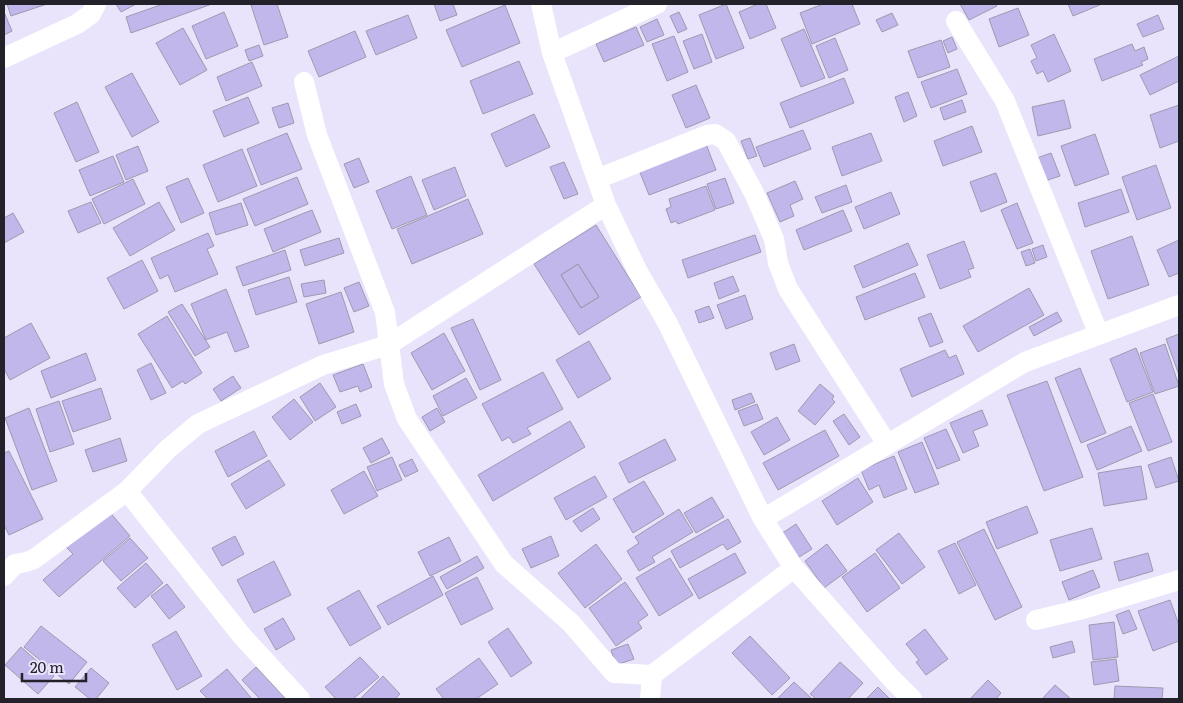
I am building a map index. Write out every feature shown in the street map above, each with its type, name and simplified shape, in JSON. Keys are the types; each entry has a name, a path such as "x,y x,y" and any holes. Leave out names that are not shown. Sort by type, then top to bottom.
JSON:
{"street":[{"path":"4,58 78,24 91,14 96,4"},
{"path":"541,4 552,53 606,205 638,272 667,322 763,519 794,568 891,678 912,699"},
{"path":"552,53 657,4"},
{"path":"956,21 1005,101 1099,335"},
{"path":"304,82 317,135 385,312 394,384 407,418 504,564 571,622 614,673 652,675 794,568"},
{"path":"597,179 707,135 715,134 726,141 754,193 774,239 778,263 788,289 887,444"},
{"path":"4,576 15,564 34,559 127,491 168,449 198,424 323,365 388,345 606,205"},
{"path":"763,519 1025,362 1179,305"},
{"path":"127,491 242,636 300,699"},
{"path":"1036,620 1083,609 1179,580"},
{"path":"650,699 652,675"}],"building":[{"path":"7,4 47,4 11,16"},
{"path":"116,4 136,4 121,12"},
{"path":"163,4 212,4 131,33 126,17"},
{"path":"277,4 288,37 264,45 251,5"},
{"path":"434,4 453,4 457,15 440,21"},
{"path":"726,4 744,48 716,59 699,15"},
{"path":"758,4 766,4 776,28 750,39 739,12"},
{"path":"823,4 852,4 860,24 812,44 800,13"},
{"path":"960,4 995,4 997,6 969,20"},
{"path":"1068,4 1102,4 1073,16"},
{"path":"505,5 520,43 462,67 446,30"},
{"path":"1018,8 1029,35 999,47 989,19"},
{"path":"4,12 12,31 4,35"},
{"path":"224,12 238,46 206,59 192,26"},
{"path":"679,12 687,29 678,33 670,16"},
{"path":"892,13 898,25 882,32 876,20"},
{"path":"408,15 417,38 376,55 366,31"},
{"path":"1158,15 1164,29 1143,37 1137,24"},
{"path":"657,19 664,35 647,42 640,27"},
{"path":"636,27 644,45 604,62 596,44"},
{"path":"183,28 207,70 180,85 156,43"},
{"path":"804,29 825,78 801,87 781,39"},
{"path":"355,31 366,57 319,77 308,51"},
{"path":"702,34 712,62 694,69 683,41"},
{"path":"1054,34 1071,71 1048,82 1043,71 1037,74 1031,61 1037,58 1031,45"},
{"path":"674,36 688,72 667,81 652,44"},
{"path":"952,37 957,49 948,53 943,41"},
{"path":"835,38 848,70 829,78 816,46"},
{"path":"941,40 950,67 918,78 908,51"},
{"path":"1132,44 1135,51 1144,47 1148,59 1141,62 1143,65 1102,81 1094,59"},
{"path":"259,45 263,56 249,61 245,50"},
{"path":"1179,56 1179,81 1150,95 1140,75"},
{"path":"519,61 533,94 483,114 470,81"},
{"path":"252,62 262,86 226,101 217,77"},
{"path":"957,69 967,94 931,108 921,82"},
{"path":"132,73 159,122 132,137 105,87"},
{"path":"844,78 854,103 790,128 780,103"},
{"path":"696,85 710,118 686,128 672,95"},
{"path":"908,92 917,116 904,122 895,97"},
{"path":"248,97 259,123 224,137 213,111"},
{"path":"962,100 966,112 944,120 940,108"},
{"path":"1064,100 1071,128 1038,136 1032,107"},
{"path":"77,102 99,152 76,162 54,113"},
{"path":"288,103 294,123 279,128 272,108"},
{"path":"1179,105 1179,141 1160,148 1150,115"},
{"path":"534,114 550,147 506,167 491,134"},
{"path":"972,126 982,152 943,166 934,141"},
{"path":"803,130 811,149 764,167 756,147"},
{"path":"287,133 302,169 261,185 247,149"},
{"path":"871,133 882,161 842,176 832,147"},
{"path":"1095,134 1109,174 1075,186 1061,146"},
{"path":"750,138 757,156 748,159 741,141"},
{"path":"706,144 716,170 649,195 639,170"},
{"path":"138,146 148,171 126,180 116,155"},
{"path":"242,149 257,186 218,202 203,165"},
{"path":"1051,153 1060,176 1045,181 1037,158"},
{"path":"113,156 124,182 90,196 79,170"},
{"path":"359,158 369,182 354,188 344,164"},
{"path":"564,162 578,194 564,199 550,167"},
{"path":"1156,165 1171,208 1137,220 1122,177"},
{"path":"455,167 466,196 434,210 422,180"},
{"path":"996,173 1007,202 981,212 970,182"},
{"path":"411,176 427,215 392,229 376,191"},
{"path":"297,177 308,204 255,226 243,199"},
{"path":"188,178 204,213 181,223 166,187"},
{"path":"725,178 734,203 716,209 707,184"},
{"path":"133,179 145,204 104,224 92,199"},
{"path":"795,181 803,199 790,205 794,216 780,222 767,193"},
{"path":"846,185 852,202 822,213 815,197"},
{"path":"706,186 715,210 678,224 676,221 671,223 666,209 671,207 669,199"},
{"path":"1121,189 1129,212 1085,227 1078,203"},
{"path":"891,192 900,214 864,229 855,207"},
{"path":"468,199 483,234 412,264 397,229"},
{"path":"91,202 101,223 78,233 68,211"},
{"path":"159,202 175,230 130,256 113,228"},
{"path":"241,203 248,225 216,235 209,213"},
{"path":"1017,203 1033,243 1017,249 1001,210"},
{"path":"312,210 321,232 273,252 264,229"},
{"path":"843,210 852,231 804,250 796,230"},
{"path":"13,213 24,232 4,243 4,218"},
{"path":"596,225 641,297 579,335 534,264","holes":["578,264 599,297 581,308 561,275"]},
{"path":"208,233 214,246 207,249 218,274 175,292 168,275 160,279 151,258"},
{"path":"755,235 761,252 688,278 682,260"},
{"path":"1132,236 1149,285 1108,299 1091,251"},
{"path":"339,238 344,253 305,266 300,250"},
{"path":"1179,240 1179,273 1169,277 1157,250"},
{"path":"964,241 974,268 968,270 971,277 940,289 927,255"},
{"path":"908,243 918,265 863,288 854,266"},
{"path":"1043,245 1047,257 1036,261 1032,249"},
{"path":"1030,249 1035,263 1026,266 1021,252"},
{"path":"285,250 291,270 243,286 236,267"},
{"path":"142,260 158,291 124,309 107,278"},
{"path":"578,264 599,297 581,308 561,275"},
{"path":"915,273 925,297 865,320 856,297"},
{"path":"733,276 739,291 719,299 714,283"},
{"path":"289,277 297,302 256,315 248,290"},
{"path":"324,280 326,293 304,297 301,284"},
{"path":"359,282 369,306 354,312 344,288"},
{"path":"1029,288 1044,315 978,352 963,326"},
{"path":"226,289 249,347 235,352 227,332 206,340 191,304"},
{"path":"341,292 354,332 319,344 306,304"},
{"path":"745,295 753,319 726,329 717,305"},
{"path":"182,304 210,347 195,356 168,312"},
{"path":"709,306 714,318 699,323 695,311"},
{"path":"1057,312 1062,321 1034,336 1029,327"},
{"path":"931,313 943,342 930,347 918,318"},
{"path":"167,316 202,373 185,384 183,381 172,388 138,334"},
{"path":"473,319 501,380 480,390 451,328"},
{"path":"31,323 50,358 10,380 4,369 4,338"},
{"path":"444,333 465,371 432,390 411,353"},
{"path":"1179,334 1179,375 1166,339"},
{"path":"589,341 611,379 578,398 556,360"},
{"path":"794,344 800,361 776,370 770,353"},
{"path":"1165,344 1179,386 1155,394 1140,353"},
{"path":"1136,348 1153,392 1127,402 1110,359"},
{"path":"945,350 949,358 956,355 964,374 912,397 900,369"},
{"path":"86,353 96,380 51,398 41,371"},
{"path":"151,363 166,393 151,400 137,370"},
{"path":"363,364 372,387 360,392 358,386 340,392 333,375"},
{"path":"1080,368 1106,433 1081,443 1055,378"},
{"path":"543,372 563,409 527,428 531,434 513,443 509,437 502,441 482,404"},
{"path":"233,376 241,388 221,401 213,389"},
{"path":"466,378 477,398 443,416 433,396"},
{"path":"1047,381 1083,477 1044,491 1007,395"},
{"path":"320,383 336,407 315,421 300,397"},
{"path":"820,384 834,396 832,399 835,402 815,425 798,411"},
{"path":"101,388 111,419 73,432 62,401"},
{"path":"751,393 755,402 735,410 732,400"},
{"path":"1153,394 1172,442 1148,451 1129,403"},
{"path":"294,399 313,422 290,440 272,417"},
{"path":"59,401 74,444 50,452 36,409"},
{"path":"356,404 361,416 342,424 337,412"},
{"path":"757,404 763,419 744,426 738,411"},
{"path":"29,408 57,481 32,490 5,418"},
{"path":"437,408 445,422 430,431 422,417"},
{"path":"982,410 988,425 973,431 979,446 963,453 950,423"},
{"path":"844,414 860,437 849,445 833,421"},
{"path":"777,417 790,440 764,455 751,432"},
{"path":"570,421 585,447 493,501 478,475"},
{"path":"1131,426 1142,451 1097,470 1087,445"},
{"path":"946,429 960,460 937,469 924,438"},
{"path":"825,430 839,456 778,490 763,463"},
{"path":"254,431 267,456 228,477 215,451"},
{"path":"120,438 127,461 93,472 85,450"},
{"path":"382,438 390,453 371,463 363,448"},
{"path":"665,439 676,460 629,483 619,463"},
{"path":"922,442 939,484 915,493 898,452"},
{"path":"9,451 43,519 9,535 4,525 4,453"},
{"path":"894,456 907,489 884,498 879,485 869,490 861,470"},
{"path":"392,457 402,480 377,491 367,467"},
{"path":"1171,457 1179,481 1156,488 1148,465"},
{"path":"412,459 418,471 405,477 399,465"},
{"path":"269,460 285,485 246,509 231,484"},
{"path":"1141,466 1147,499 1104,506 1098,473"},
{"path":"364,471 378,496 344,514 331,490"},
{"path":"595,476 607,497 566,520 554,498"},
{"path":"858,478 873,502 837,525 822,501"},
{"path":"644,481 664,514 633,533 613,499"},
{"path":"712,497 724,517 696,533 684,513"},
{"path":"1027,506 1038,533 997,549 986,522"},
{"path":"593,508 600,519 581,532 573,521"},
{"path":"679,509 693,532 652,557 655,562 639,571 627,551 639,543 635,537"},
{"path":"108,510 130,536 59,597 43,580 73,554 66,547"},
{"path":"728,519 741,542 727,550 723,544 680,568 671,551"},
{"path":"796,524 812,549 796,559 781,534"},
{"path":"1092,528 1102,559 1060,571 1050,540"},
{"path":"984,529 1022,607 995,620 957,542"},
{"path":"899,533 925,567 902,584 876,550"},
{"path":"235,536 244,554 222,566 212,548"},
{"path":"551,536 559,556 531,568 522,549"},
{"path":"449,537 461,561 430,576 418,552"},
{"path":"130,538 148,558 121,581 103,561"},
{"path":"955,543 976,585 959,594 938,551"},
{"path":"596,544 622,579 585,608 558,573"},
{"path":"827,544 847,571 824,588 805,561"},
{"path":"735,553 746,573 699,599 688,579"},
{"path":"875,553 900,588 867,612 842,577"},
{"path":"1148,553 1153,571 1119,581 1114,562"},
{"path":"477,556 484,568 447,589 440,577"},
{"path":"670,558 693,595 659,616 636,578"},
{"path":"274,561 291,595 254,613 237,580"},
{"path":"146,563 163,583 135,608 117,588"},
{"path":"1093,570 1100,587 1069,600 1062,582"},
{"path":"433,576 443,595 388,625 377,606"},
{"path":"477,577 493,609 461,625 445,593"},
{"path":"625,582 648,615 638,622 642,628 616,646 589,608"},
{"path":"167,584 185,607 169,619 151,596"},
{"path":"359,590 381,628 350,646 327,608"},
{"path":"1170,600 1179,625 1179,641 1153,651 1138,611"},
{"path":"1129,610 1137,629 1123,634 1116,615"},
{"path":"283,618 295,639 276,650 264,629"},
{"path":"1114,622 1118,657 1093,660 1089,625"},
{"path":"41,626 87,662 69,684 24,647"},
{"path":"508,628 532,663 511,677 488,642"},
{"path":"925,629 948,659 926,675 916,662 919,660 906,644"},
{"path":"176,631 202,676 177,690 152,645"},
{"path":"750,636 790,678 772,695 732,653"},
{"path":"1072,641 1075,652 1053,658 1050,647"},
{"path":"628,644 634,659 616,665 611,650"},
{"path":"21,647 54,676 38,694 5,665"},
{"path":"360,657 379,677 353,699 336,699 325,687"},
{"path":"479,658 498,684 476,699 444,699 436,689"},
{"path":"1116,659 1119,681 1094,685 1091,662"},
{"path":"840,662 863,683 848,699 816,699 810,694"},
{"path":"256,667 286,699 260,699 242,680"},
{"path":"91,668 109,683 96,699 90,699 75,687"},
{"path":"227,669 252,699 208,699 200,691"},
{"path":"383,676 400,694 395,699 360,699"},
{"path":"988,680 1001,693 996,699 970,699"},
{"path":"794,682 812,699 777,699"},
{"path":"1055,685 1071,699 1042,699"},
{"path":"1115,686 1163,688 1162,699 1114,699"},
{"path":"878,687 890,699 866,699"}]}
